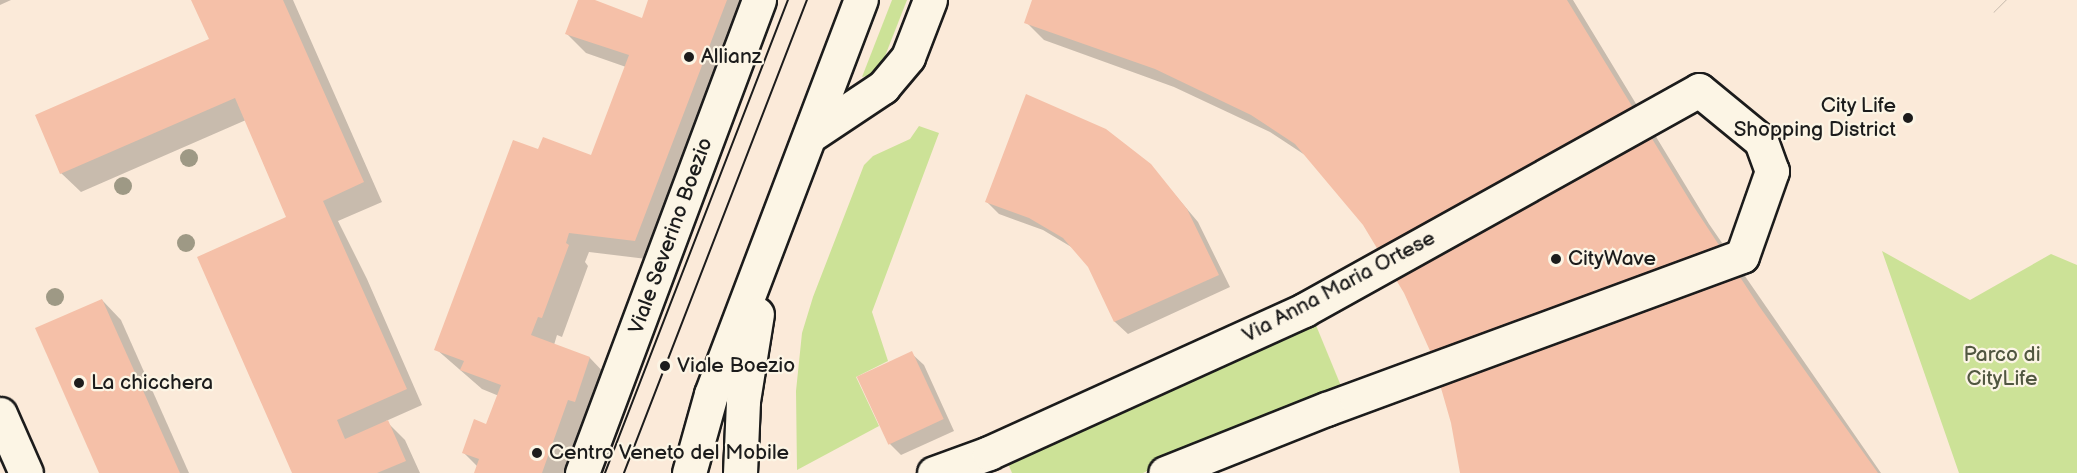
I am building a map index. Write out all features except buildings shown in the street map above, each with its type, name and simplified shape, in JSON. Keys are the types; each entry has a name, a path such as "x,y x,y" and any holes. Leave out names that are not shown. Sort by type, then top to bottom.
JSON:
{"street":[{"name":"Viale Severino Boezio","path":"582,473 759,0"},
{"path":"689,473 711,394 861,0"},
{"path":"810,135 883,87 908,57 930,0"},
{"name":"Via Anna Maria Ortese","path":"934,473 989,453 1304,310 1699,90 1761,141 1772,171 1742,256 1326,408 1165,473"},
{"path":"740,473 743,401 767,251"},
{"path":"0,414 26,473"}],"green space":[{"path":"892,0 907,0 878,74 862,77"},
{"path":"919,126 939,133 872,312 888,361 856,377 879,426 797,470 796,391 802,333 813,297 864,165 873,156 910,139"},
{"name":"Parco di CityLife","path":"1882,251 1970,300 2051,254 2077,265 2077,473 1959,473"},
{"path":"1313,318 1341,386 1143,473 1012,473 1004,454"}],"tram line":[{"path":"605,473 788,0"},
{"path":"624,473 807,0"}],"place":[{"name":"Allianz","path":"689,57"},
{"name":"City Life Shopping District","path":"1908,118"},
{"name":"CityWave","path":"1556,259"},
{"name":"Viale Boezio","path":"665,366"},
{"name":"La chicchera","path":"79,383"},
{"name":"Centro Veneto del Mobile","path":"537,453"}]}
